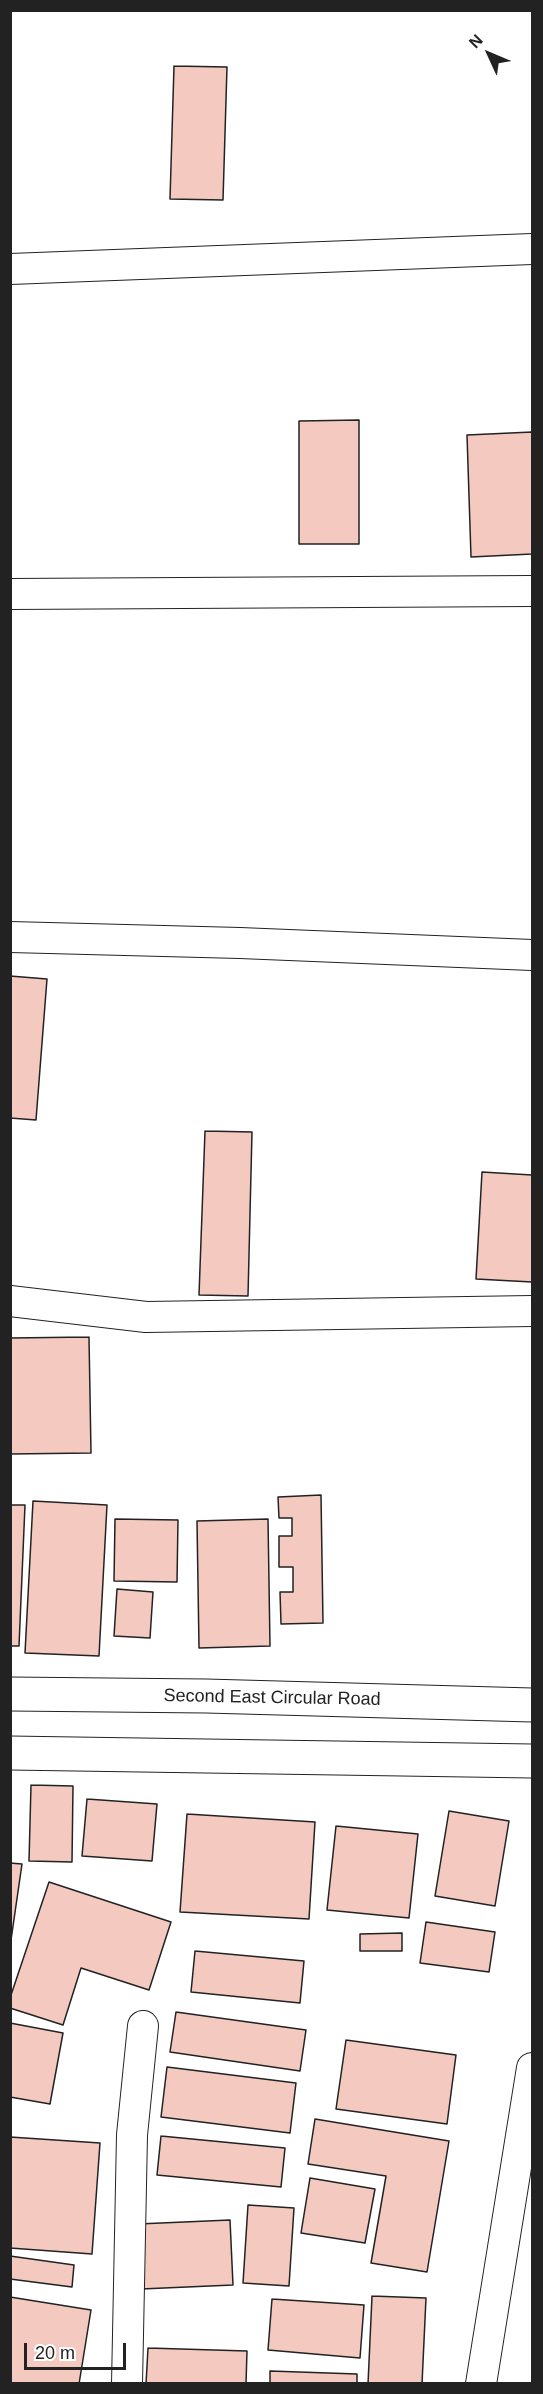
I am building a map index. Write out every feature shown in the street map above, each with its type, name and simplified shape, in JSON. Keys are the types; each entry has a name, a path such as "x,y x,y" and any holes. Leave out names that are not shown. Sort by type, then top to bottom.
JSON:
{"main road":[{"name":"Second East Circular Road","path":"10,1695 206,1696 532,1705"},
{"path":"10,1754 532,1761"}],"street":[{"path":"10,269 532,249"},
{"path":"10,594 532,591"},
{"path":"10,937 240,943 532,955"},
{"path":"10,1301 146,1317 532,1311"},
{"path":"127,2384 132,2135 143,2026"},
{"path":"481,2384 532,2068"}],"building":[{"path":"174,66 227,67 223,200 170,199"},
{"path":"359,420 359,544 299,544 299,421"},
{"path":"532,432 532,554 471,557 467,435"},
{"path":"10,976 47,979 36,1120 10,1118"},
{"path":"205,1131 252,1132 248,1296 199,1295"},
{"path":"482,1172 532,1175 532,1282 476,1279"},
{"path":"89,1337 91,1453 10,1454 10,1338"},
{"path":"321,1495 323,1623 281,1624 280,1592 293,1592 293,1567 279,1567 279,1536 292,1536 292,1518 279,1518 278,1497"},
{"path":"33,1501 107,1505 99,1656 25,1653"},
{"path":"10,1505 25,1505 19,1646 10,1646"},
{"path":"115,1519 178,1520 177,1582 114,1581"},
{"path":"268,1519 270,1646 199,1648 197,1521"},
{"path":"117,1589 153,1592 150,1638 114,1636"},
{"path":"31,1785 73,1786 72,1862 29,1861"},
{"path":"87,1799 157,1804 152,1861 82,1856"},
{"path":"449,1811 509,1821 495,1906 435,1896"},
{"path":"187,1814 315,1822 309,1919 180,1912"},
{"path":"336,1826 418,1834 409,1918 327,1910"},
{"path":"10,1863 22,1864 10,1947"},
{"path":"49,1882 171,1922 149,1990 81,1968 63,2025 10,2008 10,1998"},
{"path":"426,1922 495,1932 489,1972 420,1963"},
{"path":"402,1933 402,1951 360,1951 360,1934"},
{"path":"195,1951 304,1961 300,2003 191,1992"},
{"path":"176,2012 306,2030 300,2071 170,2052"},
{"path":"10,2023 63,2033 50,2104 10,2097"},
{"path":"346,2040 456,2055 447,2124 336,2109"},
{"path":"167,2067 296,2083 290,2133 161,2117"},
{"path":"315,2119 449,2141 427,2272 371,2263 386,2176 308,2164"},
{"path":"161,2136 285,2148 281,2187 157,2175"},
{"path":"10,2137 100,2143 92,2254 10,2248"},
{"path":"310,2178 375,2189 365,2243 301,2233"},
{"path":"248,2205 294,2208 289,2286 243,2283"},
{"path":"230,2220 233,2285 141,2289 138,2224"},
{"path":"10,2256 74,2265 72,2287 10,2279"},
{"path":"372,2296 426,2298 422,2384 368,2384"},
{"path":"10,2297 91,2310 79,2384 10,2384"},
{"path":"272,2299 364,2305 360,2358 268,2350"},
{"path":"148,2348 247,2351 246,2384 146,2384"},
{"path":"270,2371 357,2374 357,2384 270,2384"}]}
